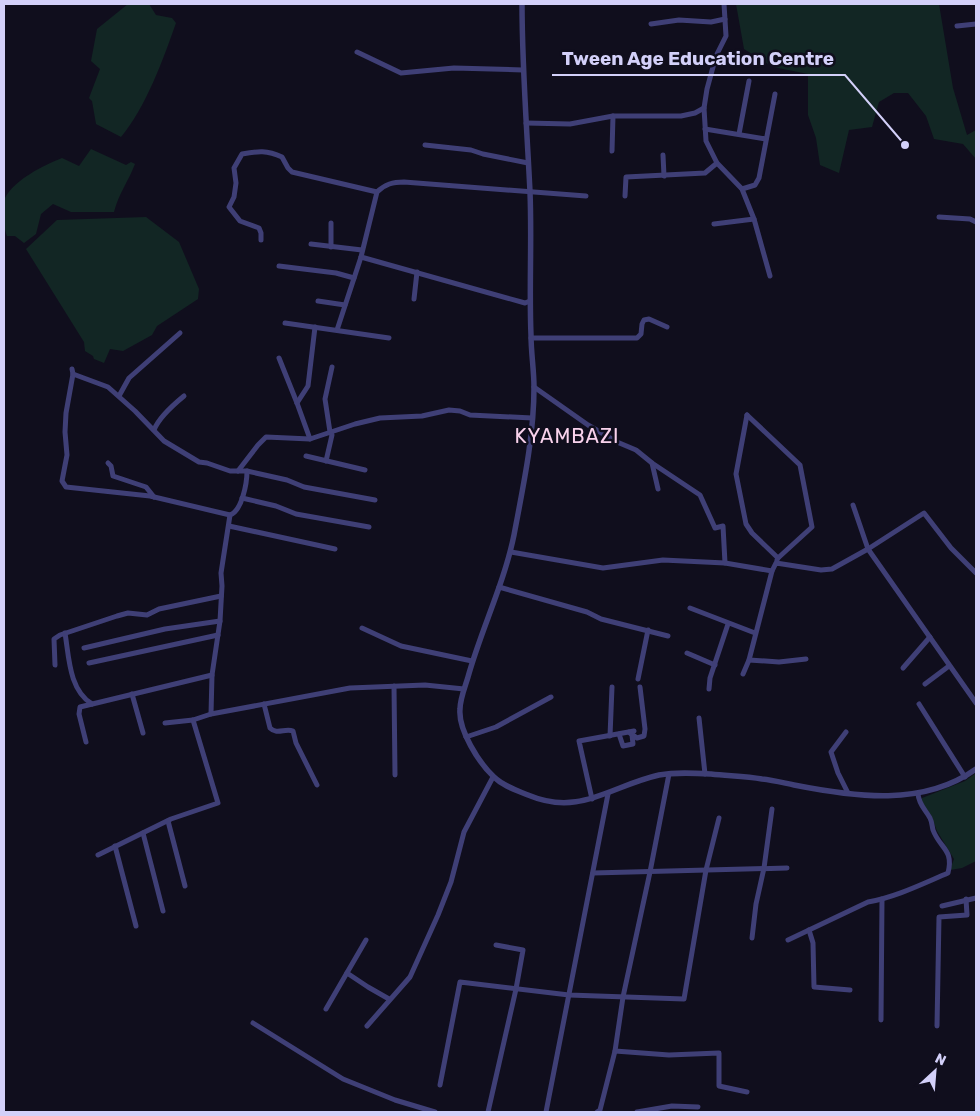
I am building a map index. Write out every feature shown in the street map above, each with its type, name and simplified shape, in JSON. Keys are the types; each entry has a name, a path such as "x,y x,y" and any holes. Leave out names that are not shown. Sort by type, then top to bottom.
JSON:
{"street":[{"path":"522,4 523,70 530,192 530,301 534,387 532,418 524,481 511,552 472,661 459,711 466,738 493,777 504,785 544,802 571,803 608,794 652,777 686,772 763,779 796,786 879,796 918,794 935,790 965,777 976,769"},
{"path":"724,4 726,36 716,56 704,108 706,141 717,163 742,189 754,219 770,276"},
{"path":"651,24 679,20 711,22 725,19"},
{"path":"958,26 976,24"},
{"path":"357,52 402,73 454,68 523,70"},
{"path":"739,134 748,81"},
{"path":"742,189 755,184 759,178 775,94"},
{"path":"526,123 570,124 613,116 681,116 695,113 704,108"},
{"path":"612,151 613,116"},
{"path":"705,129 766,139"},
{"path":"424,144 471,150 528,163"},
{"path":"261,240 259,228 240,221 229,207 234,197 236,183 234,168 242,154 255,151 271,151 282,157 292,172 377,192"},
{"path":"663,155 664,176"},
{"path":"625,196 626,176 705,173 717,163"},
{"path":"337,330 361,257 377,192 392,182 586,196"},
{"path":"939,217 976,222"},
{"path":"714,224 754,219"},
{"path":"331,223 331,247"},
{"path":"311,244 362,250"},
{"path":"361,257 525,303 530,301"},
{"path":"279,266 354,278"},
{"path":"414,298 417,272"},
{"path":"318,300 345,305"},
{"path":"531,338 637,338 641,334 644,320 649,319 667,327"},
{"path":"285,323 389,338"},
{"path":"298,403 308,386 314,327"},
{"path":"119,396 129,378 180,333"},
{"path":"279,358 298,403 310,439"},
{"path":"326,461 332,436 325,399 332,367"},
{"path":"248,471 247,485 242,498 237,510 230,515 154,497 66,487 63,485 62,480 67,455 64,432 72,372 108,387 168,444 199,462 221,469 248,471 287,480 304,487 375,500"},
{"path":"534,387 588,425 617,442 636,450 700,495 715,528 722,526 725,563"},
{"path":"154,430 160,420 184,396"},
{"path":"238,471 266,437 310,439 380,418 422,416 449,410 460,411 470,415 532,418"},
{"path":"743,674 749,660 754,633 772,571 777,561 812,527 800,465 746,415 736,474 746,524 777,561 821,570 832,569 868,549 924,513 951,548 976,573"},
{"path":"306,456 365,470"},
{"path":"108,463 112,466 113,476 146,487 154,497"},
{"path":"652,463 658,489"},
{"path":"242,498 276,506 296,514 369,527"},
{"path":"853,505 868,549 976,704"},
{"path":"211,714 212,675 220,621 221,573 230,515"},
{"path":"229,526 335,550"},
{"path":"511,552 603,568 663,560 725,563 772,571"},
{"path":"499,587 587,612 601,619 668,636"},
{"path":"55,665 54,639 65,633 128,613 147,615 158,609 221,596"},
{"path":"690,608 754,633"},
{"path":"84,648 165,629 220,621"},
{"path":"709,689 728,624"},
{"path":"362,628 401,646 472,661"},
{"path":"638,679 648,630"},
{"path":"65,633 72,678 84,699 92,704"},
{"path":"89,663 218,635"},
{"path":"903,668 930,637"},
{"path":"687,653 715,665"},
{"path":"749,660 779,662 806,659"},
{"path":"925,684 949,666"},
{"path":"86,742 79,714 80,707 212,675"},
{"path":"165,723 193,720 211,714 350,688 425,684 464,689"},
{"path":"394,686 395,775"},
{"path":"610,736 612,687"},
{"path":"632,732 637,738 644,736 645,729 640,687"},
{"path":"132,694 143,733"},
{"path":"466,738 496,727 551,697"},
{"path":"264,704 270,728 276,732 293,731 296,743 317,785"},
{"path":"919,704 965,777"},
{"path":"699,718 705,774"},
{"path":"98,855 168,821 218,802 193,720"},
{"path":"592,798 579,741 632,732"},
{"path":"619,734 623,746 633,744 632,732"},
{"path":"846,732 831,752 838,773 848,793"},
{"path":"596,1112 600,1110 615,1051 623,997 669,774"},
{"path":"367,1026 410,977 451,882 464,832 493,777"},
{"path":"546,1112 608,794"},
{"path":"788,940 868,902 911,889 948,873 949,855 933,830 930,818 921,807 918,794"},
{"path":"752,938 772,809"},
{"path":"440,1085 460,982 569,995 684,999 706,870 719,818"},
{"path":"168,821 185,886"},
{"path":"143,833 164,911"},
{"path":"115,846 136,926"},
{"path":"593,873 786,868"},
{"path":"942,906 976,898"},
{"path":"881,1020 882,899"},
{"path":"937,1026 940,917 968,915 966,899"},
{"path":"809,930 813,944 814,987 850,990"},
{"path":"326,1009 366,940"},
{"path":"488,1112 523,950 496,945"},
{"path":"347,973 390,999"},
{"path":"252,1022 342,1079 395,1100 435,1112"},
{"path":"615,1051 669,1055 719,1053 719,1086 747,1092"},
{"path":"638,1112 672,1106 698,1107"}],"green space":[{"path":"128,4 149,4 156,15 172,18 176,23 146,98 121,137 96,124 92,101 89,98 100,69 91,61 97,29"},
{"path":"736,4 939,4 953,88 967,135 976,130 976,159 963,144 934,139 926,116 908,93 894,93 879,102 872,127 849,130 839,173 820,165 816,138 808,115 808,74 773,67 744,49"},
{"path":"91,149 126,165 131,162 135,164 118,199 114,212 71,212 53,204 41,214 36,234 24,243 15,236 7,236 3,206 9,191 22,179 38,169 62,158 79,166"},
{"path":"146,217 179,242 199,289 198,299 157,326 152,335 123,351 110,349 104,363 94,359 93,356 85,351 84,342 26,249 57,220"},
{"path":"976,773 976,861 962,868 950,870 954,859 937,831 931,815 921,802 922,798 965,781"}],"place":[{"name":"Tween Age Education Centre","path":"905,145"}],"district":[{"name":"KYAMBAZI","path":"567,436"}]}
